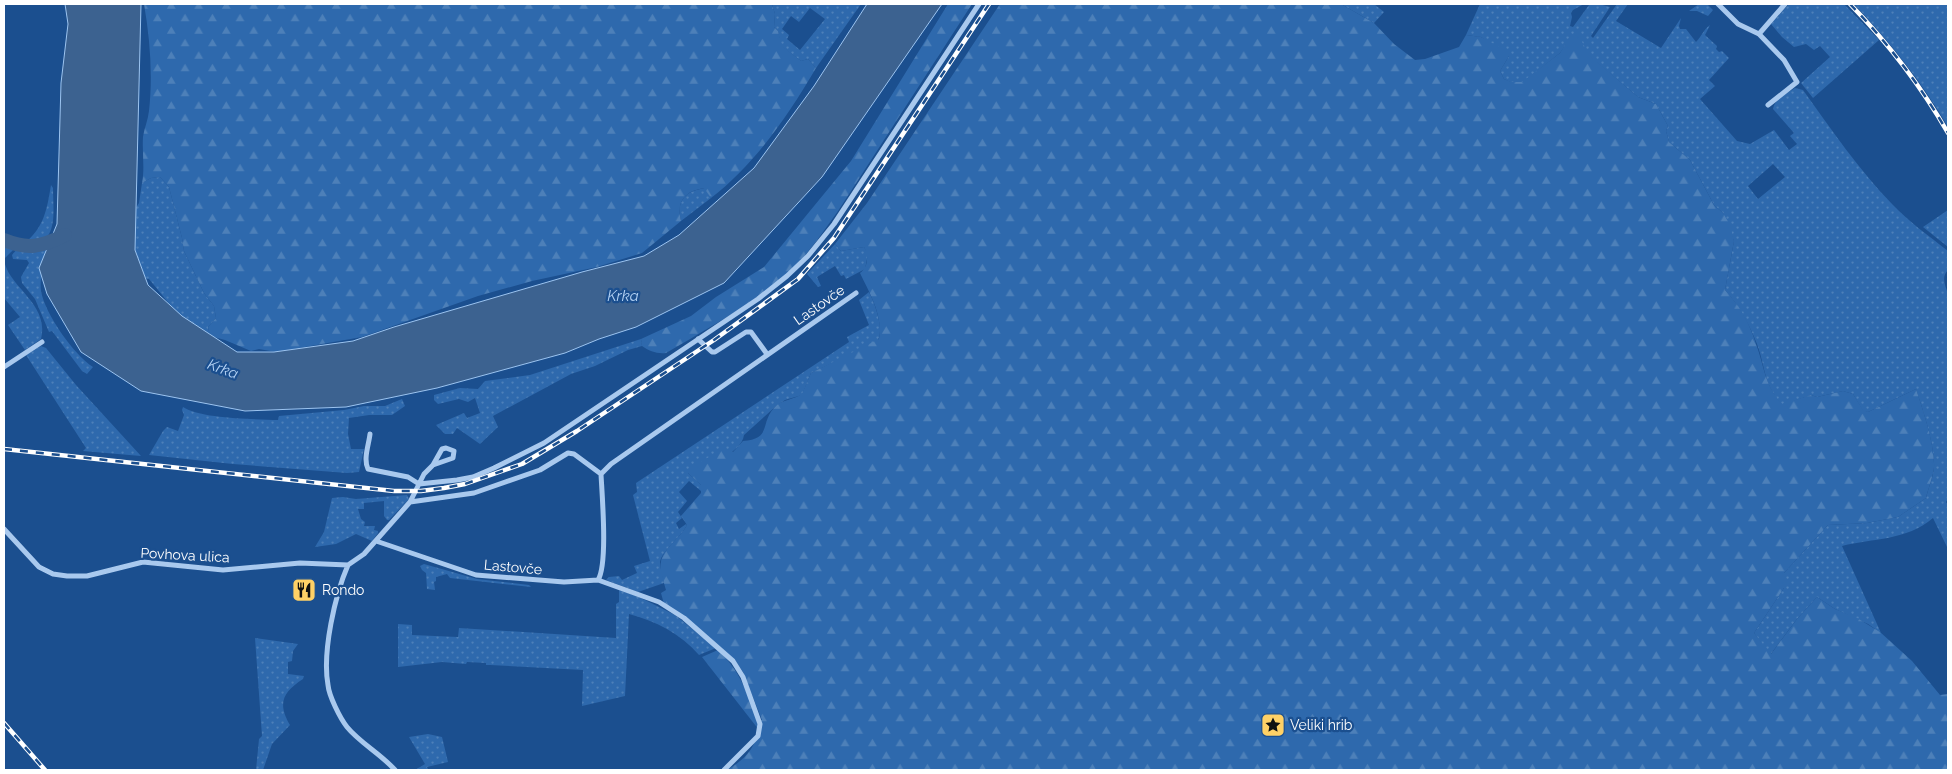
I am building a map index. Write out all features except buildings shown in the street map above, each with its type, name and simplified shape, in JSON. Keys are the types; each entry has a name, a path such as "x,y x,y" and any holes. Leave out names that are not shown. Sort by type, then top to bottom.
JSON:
{"street":[{"path":"370,434 366,456 368,468 408,477 419,484 457,480 472,476 494,468 544,443 758,299 808,256 834,224 979,4"},
{"path":"1718,4 1738,24 1759,34 1784,60 1797,82 1768,106"},
{"path":"1759,34 1785,4"},
{"name":"Lastovče","path":"601,474 611,464 856,293"},
{"path":"698,339 712,352 715,352 746,332 751,332 767,354"},
{"path":"4,367 42,342"},
{"path":"410,502 474,493 540,470 568,453 584,460 601,474 602,570 598,580 659,602 684,618 732,661 744,677 760,724 758,736 724,770"},
{"path":"395,770 346,726 328,686 326,663 340,584 348,565 364,554 410,502 424,474 433,465"},
{"name":"Povhova ulica","path":"4,529 39,567 53,574 67,576 87,576 143,562 223,570 300,563 348,565"},
{"name":"Lastovče","path":"376,541 476,575 564,582 598,580"}],"green space":[{"path":"144,4 772,4 775,14 774,27 778,31 782,46 801,61 808,59 816,68 770,138 742,170 711,198 704,188 687,194 681,203 681,221 642,253 597,267 532,281 478,296 362,337 276,352 259,349 251,351 210,336 208,327 216,318 214,306 204,293 184,251 169,187 160,177 151,178 142,183 143,137 149,111 151,84"},
{"path":"772,4 861,4 816,68 808,59 801,61 781,46 778,31 774,27 775,14","holes":["810,8 825,19 800,50 787,39 789,35 782,29 791,16 799,22"]},
{"path":"948,4 972,4 838,211 800,262 757,297 666,353 653,352 642,346 641,339 691,316 716,297 764,267 851,161"},
{"path":"1000,4 1341,4 1374,23 1394,44 1415,60 1425,59 1459,47 1466,35 1481,37 1509,52 1509,56 1500,71 1504,79 1511,82 1522,82 1560,53 1571,35 1579,36 1589,55 1638,97 1656,104 1668,126 1666,131 1669,142 1690,160 1714,205 1723,213 1730,225 1734,241 1725,290 1748,322 1768,383 1782,404 1811,395 1817,397 1843,391 1853,394 1863,410 1868,412 1916,389 1928,428 1934,458 1934,470 1926,498 1898,517 1867,523 1828,525 1784,573 1784,588 1754,633 1771,654 1797,619 1817,597 1835,609 1857,618 1880,632 1912,661 1940,695 1948,694 1948,770 727,770 748,754 759,730 702,657 718,650 726,658 742,683 758,722 762,720 743,672 735,660 701,630 664,604 661,593 666,590 661,569 662,557 687,525 681,516 701,493 701,485 688,473 689,469 724,448 733,452 743,441 758,437 762,434 767,419 774,408 780,403 802,394 811,373 879,339 880,330 877,313 860,273 865,268 867,261 864,247 841,251 835,244 867,203"},
{"path":"1341,4 1374,4 1384,12 1374,23"},
{"path":"1480,4 1584,4 1599,4 1610,7 1591,36 1593,38 1617,4 1628,4 1616,21 1661,48 1681,18 1680,29 1686,29 1696,42 1710,25 1705,35 1717,46 1716,49 1719,52 1722,51 1729,58 1709,80 1715,86 1700,99 1737,141 1750,144 1774,130 1789,150 1797,144 1790,136 1794,133 1773,109 1778,99 1785,94 1795,88 1803,90 1846,149 1880,191 1905,217 1948,251 1948,270 1944,278 1948,294 1948,499 1946,502 1948,505 1948,549 1933,518 1912,531 1901,535 1842,546 1881,633 1868,624 1835,609 1817,597 1797,619 1770,655 1754,633 1784,588 1784,573 1828,525 1867,523 1898,517 1926,498 1933,474 1934,458 1928,428 1916,389 1868,412 1863,411 1853,394 1843,391 1817,397 1811,395 1782,405 1768,383 1757,344 1747,323 1735,302 1725,290 1734,241 1723,213 1714,205 1690,160 1669,142 1666,131 1668,126 1656,104 1638,97 1588,55 1578,36 1567,43 1560,53 1522,83 1510,82 1504,79 1500,71 1509,56 1481,37 1466,35","holes":["1584,4 1589,5 1573,27 1570,26 1573,10","1773,164 1785,177 1758,199 1748,186"]},
{"path":"1699,4 1707,4 1713,10 1708,16 1697,11 1689,11"},
{"path":"1789,4 1844,4 1879,40 1813,98 1801,83 1830,57 1820,46 1814,50 1806,44 1794,47 1771,24"},
{"path":"1854,4 1948,4 1948,127 1905,63"},
{"path":"160,177 169,187 184,251 204,293 214,306 216,318 208,327 210,336 183,318 149,279 140,278 135,260 135,209 139,203 142,183 151,178"},
{"path":"51,185 53,188 53,217 49,234 35,244 23,244 36,232 40,225 46,210"},
{"path":"705,188 711,198 681,221 680,208 684,198 687,194"},
{"path":"1948,210 1948,247 1923,227"},
{"path":"4,243 15,248 4,259"},
{"path":"835,244 841,251 864,247 868,254 865,269 846,279 844,275 841,276 835,266 817,277 821,286 818,287 807,274"},
{"path":"18,248 46,248 41,291 48,311 61,333 77,353 93,367 87,374 82,371 52,331 49,332 35,299 22,283 21,277 29,263 27,260 13,259 12,255"},
{"path":"4,259 12,278 34,305 42,326 41,339 25,350 8,325 20,317 4,298"},
{"path":"869,292 880,324 877,342 811,373 802,395 785,400 775,407 744,435 741,442 729,454 688,473 701,485 701,491 689,481 679,492 687,501 678,512 682,518 676,523 679,529 687,525 661,558 660,565 664,583 638,592 606,580 609,577 619,576 622,580 637,573 634,566 650,561 633,495 637,492 636,483 849,342 847,337 869,325 859,300"},
{"path":"641,339 642,346 571,374 493,416 498,427 480,444 457,428 453,434 445,434 436,425 464,413 467,418 480,413 475,398 468,402 459,399 438,404 434,400 434,395 460,388 478,389 485,381 530,375"},
{"path":"41,346 46,348 76,385 141,456 83,451 86,448 26,355"},
{"path":"402,399 405,406 392,415 369,415 349,418 348,434 351,449 364,449 359,472 347,473 233,464 149,455 167,427 178,431 184,415 183,407 191,411 215,416 278,420 279,416 344,410 364,406 385,406"},
{"path":"407,495 409,499 389,520 384,516 384,501 364,503 364,509 358,509 361,519 365,522 364,526 375,526 374,530 378,531 372,541 356,534 336,544 315,547 324,532 332,498 356,499"},
{"path":"424,564 477,579 529,585 531,587 450,578 447,574 436,577 434,582 435,590 427,589 426,573 420,566"},
{"path":"619,590 639,597 675,615 716,648 699,655 692,647 667,629 649,620 629,614 625,696 582,706 583,670 486,665 486,663 467,662 466,664 442,662 398,667 398,624 412,625 412,635 458,637 459,628 616,638 616,604 619,602"},
{"path":"255,638 298,644 293,651 292,661 288,662 288,674 304,676 287,693 284,699 284,710 290,725 272,744 263,770 256,770 259,739 262,736"},
{"path":"428,734 442,737 448,762 427,767 428,770 415,770 425,764 409,737"}],"water":[{"name":"Krka","path":"65,4 141,4 135,250 148,285 182,316 237,352 274,352 353,341 394,327 582,272 644,256 679,235 754,168 814,86 867,4 942,4 822,177 724,283 636,327 565,353 437,388 346,407 245,411 141,391 81,352 47,294 39,268 57,224 61,83 68,24"}],"waterway":[{"path":"4,240 20,245 34,246 65,235"}],"railway":[{"path":"4,449 394,491 421,491 465,484 522,464 577,431 714,340 798,279 834,238 989,4"},
{"path":"1850,4 1903,65 1927,98 1948,133"},
{"path":"4,723 45,770"}],"place":[{"name":"Rondo","path":"304,590"},
{"name":"Veliki hrib","path":"1273,725"}]}
